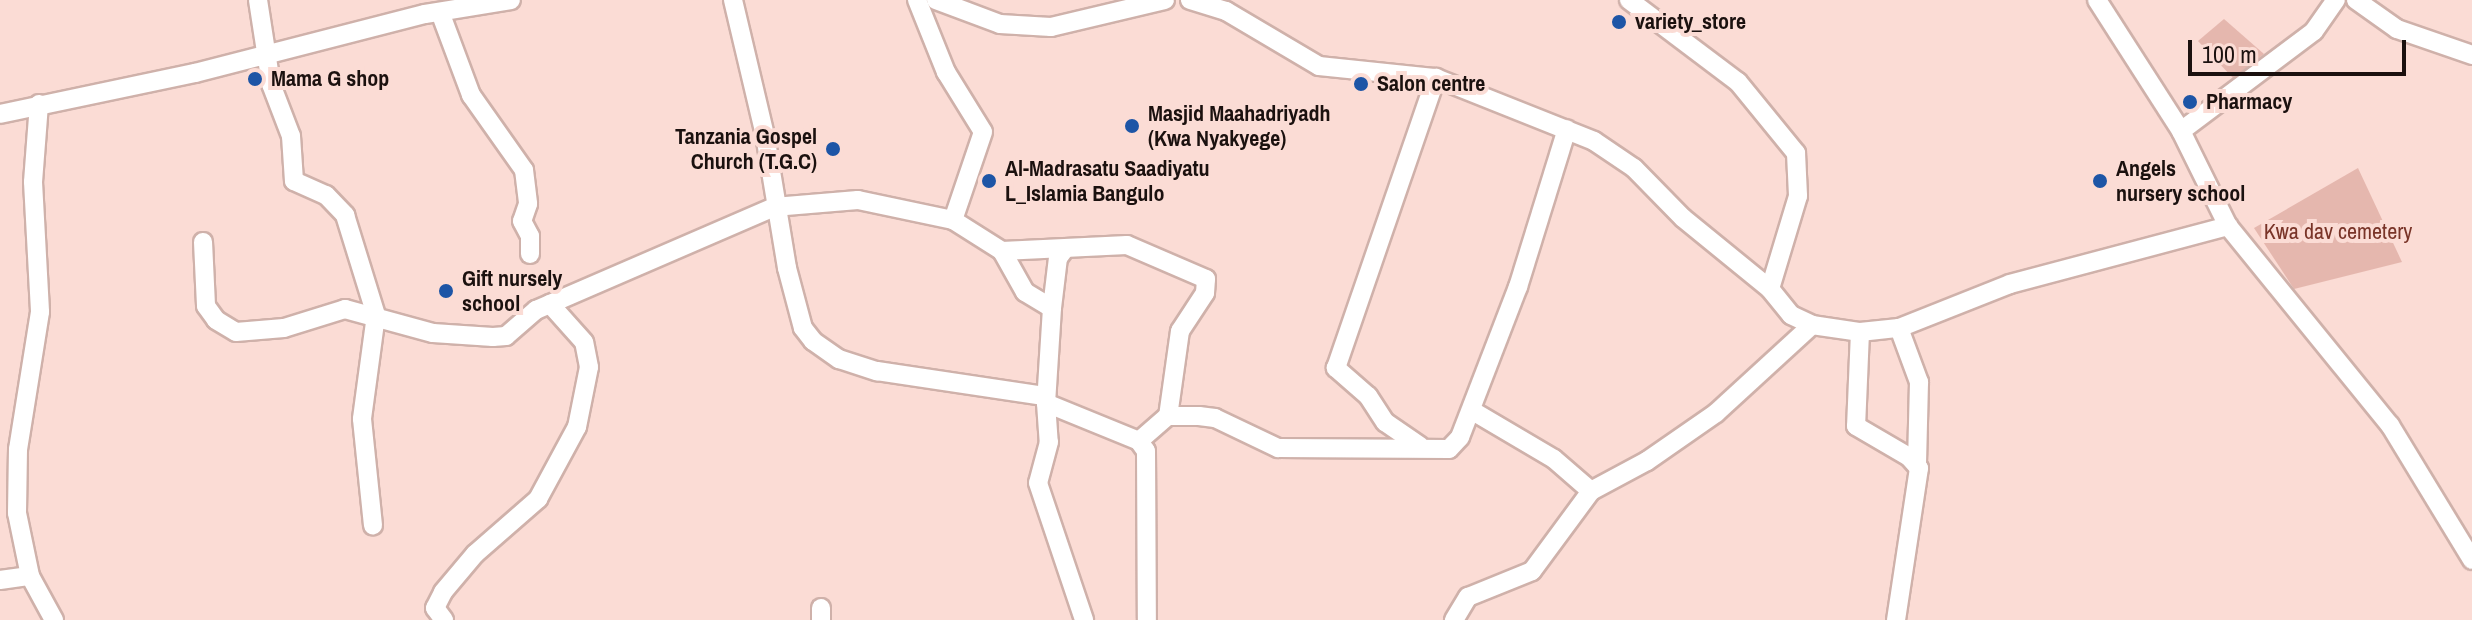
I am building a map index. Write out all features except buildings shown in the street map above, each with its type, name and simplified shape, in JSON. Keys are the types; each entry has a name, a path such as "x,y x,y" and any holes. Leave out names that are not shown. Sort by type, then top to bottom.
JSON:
{"street":[{"path":"258,0 265,52 289,126 294,181 326,195 345,215 376,315 362,419 373,525"},
{"path":"0,114 195,73 265,52 440,12 511,0"},
{"path":"733,0 765,135 774,207 803,328 823,351 877,371 1045,399 1139,441 1148,466 1147,620"},
{"path":"917,0 946,72 983,132 953,220"},
{"path":"936,0 1000,24 1051,27 1165,0"},
{"path":"1190,0 1230,6 1319,66 1436,78 1567,129 1634,168 1683,218 1770,289 1791,315 1812,325 1860,332 1899,328 2010,284 2228,226"},
{"path":"1629,0 1738,82 1796,153 1798,196 1770,289"},
{"path":"2097,0 2181,131 2228,226 2390,425 2472,560"},
{"path":"2181,131 2314,31 2336,0"},
{"path":"2356,0 2397,29 2472,55"},
{"path":"440,12 476,106 524,170 528,204 522,221 530,236 530,254"},
{"path":"1420,446 1385,422 1368,396 1336,368 1436,78"},
{"path":"39,104 33,182 40,312 18,449 17,500 30,576 54,620"},
{"path":"1168,416 1215,418 1278,448 1420,446 1449,449 1471,410 1518,287 1567,129"},
{"path":"203,242 206,306 216,320 236,332 274,330 345,309 433,333 493,337 506,336 550,304 774,207 858,200 953,220 1002,251 1025,292 1052,308"},
{"path":"1002,251 1127,245 1206,279 1205,293 1180,331 1168,416 1139,441"},
{"path":"1064,250 1058,258 1052,308 1045,399 1049,442 1039,465 1038,483 1084,620"},
{"path":"444,620 435,608 443,592 475,554 538,499 577,427 589,367 584,342 550,304"},
{"path":"1454,620 1468,597 1532,571 1591,491 1679,441 1750,384 1812,325"},
{"path":"1896,620 1917,462 1919,382 1899,328"},
{"path":"1860,332 1856,426 1917,462"},
{"path":"1471,410 1529,442 1591,491"},
{"path":"0,580 30,576"}],"green space":[{"path":"2224,19 2264,54 2233,78 2198,41"},
{"name":"Kwa dav cemetery","path":"2358,168 2402,262 2294,289 2254,228"}],"place":[{"name":"variety_store","path":"1619,22"},
{"name":"Mama G shop","path":"255,79"},
{"name":"Salon centre","path":"1361,84"},
{"name":"Pharmacy","path":"2190,102"},
{"name":"Masjid Maahadriyadh (Kwa Nyakyege)","path":"1132,126"},
{"name":"Tanzania Gospel Church (T.G.C)","path":"833,149"},
{"name":"Al-Madrasatu Saadiyatu L_Islamia Bangulo","path":"989,181"},
{"name":"Angels nursery school","path":"2100,181"},
{"name":"Gift nursely school","path":"446,291"}]}
